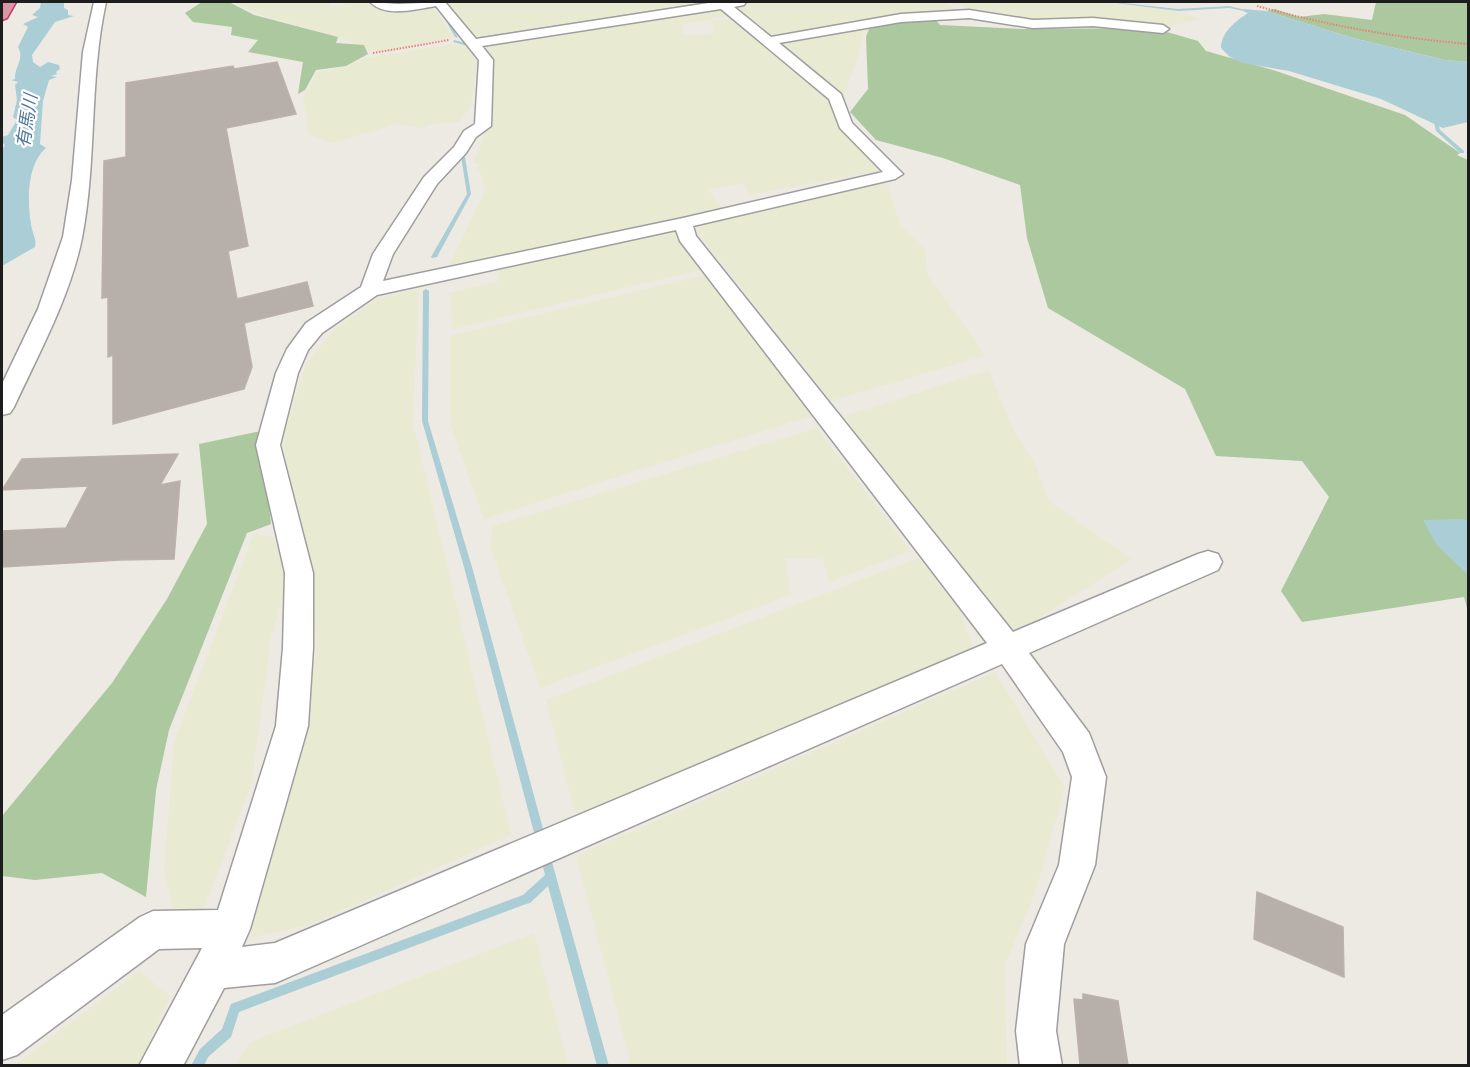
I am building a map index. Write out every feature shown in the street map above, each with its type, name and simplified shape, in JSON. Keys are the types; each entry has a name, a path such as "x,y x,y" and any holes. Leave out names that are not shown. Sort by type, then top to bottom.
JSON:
{"highway":[{"path":"2,15 9,2"}],"street":[{"path":"2,407 42,324 70,246 80,184 93,27 100,2"},
{"path":"370,290 383,254 430,182 460,150 470,134 483,126 486,60 473,41 439,2 394,7 376,2"},
{"path":"473,41 740,2"},
{"path":"949,2 975,14"},
{"path":"160,1065 212,970 231,928 292,726 298,648 299,573 268,445 287,373 298,349 314,328 370,290 683,223 895,174 845,125 836,97 722,3"},
{"path":"769,41 901,18 975,14 1033,24 1093,22 1164,29"},
{"path":"683,223 687,237 1008,648 1077,744 1089,777 1077,865 1046,944 1036,1031 1041,1065"},
{"path":"212,970 275,963 1208,562"},
{"path":"2,1040 153,930 231,928"}],"path":[{"path":"1257,6 1303,19 1420,40 1468,44"},
{"path":"373,53 451,40 473,41"}],"green space":[{"path":"202,2 229,2 254,15 338,37 336,43 364,45 368,54 346,66 316,70 305,90 298,94 303,62 248,52 258,40 231,35 232,27 193,22 185,13"},
{"path":"233,2 331,2 331,7 358,2 432,6 454,38 385,51 369,51 345,39 257,14"},
{"path":"445,2 704,2 475,37"},
{"path":"755,2 943,2 962,13 773,38 732,5"},
{"path":"956,2 1099,2 1151,7 1200,19 1167,27 1095,21 1042,23 970,10"},
{"path":"1376,2 1468,2 1468,62 1445,60 1353,38 1266,11 1275,9 1299,17 1324,14 1372,20"},
{"path":"719,8 729,16 682,25 683,35 714,34 711,21 730,19 832,100 836,124 879,171 749,195 744,184 708,189 722,208 456,268 449,266 485,191 480,172 476,168 481,164 474,163 474,161 490,120 493,58 481,46"},
{"path":"936,20 940,25 1022,29 1153,28 1198,41 1206,51 1276,71 1405,115 1460,153 1457,155 1468,160 1468,612 1464,597 1302,622 1281,591 1329,497 1302,461 1216,456 1185,389 1048,308 1027,238 1020,185 943,158 876,140 850,112 868,89 866,37 870,26"},
{"path":"865,27 857,61 843,97 776,43"},
{"path":"451,44 464,45 477,62 471,106 459,122 432,124 423,128 398,124 331,143 309,134 303,97 318,72 344,67 365,58"},
{"path":"882,182 888,186 900,224 925,248 928,276 974,338 984,356 831,401 695,229 701,222"},
{"path":"675,231 704,269 453,329 449,293 499,281 496,270"},
{"path":"709,274 811,416 484,519 450,424 450,336"},
{"path":"419,289 413,422 511,835 309,925 250,938 299,747 317,644 306,552 282,441 306,364 334,330 377,298"},
{"path":"989,370 1014,431 1035,463 1046,495 1053,504 1132,559 1022,629 1001,625 881,472 845,416"},
{"path":"817,428 911,551 829,582 822,558 785,559 791,595 540,688 490,546 493,526"},
{"path":"261,431 271,524 247,533 169,730 156,790 146,897 102,873 35,880 2,876 2,816 112,683 167,599 207,524 199,444"},
{"path":"254,533 273,537 288,579 271,638 252,782 205,907 173,911 164,869 174,742"},
{"path":"918,558 959,608 973,647 599,811 574,810 546,700"},
{"path":"995,672 1065,788 1035,893 1005,966 1007,1065 631,1065 576,856"},
{"path":"534,933 568,1065 235,1065 250,1042"},
{"path":"139,971 170,996 139,1065 15,1065"}],"water":[{"name":"有馬川","path":"41,2 64,2 68,15 74,16 55,22 32,55 33,62 40,67 48,62 59,65 60,69 56,72 57,74 51,76 57,77 49,80 43,101 40,144 46,148 35,163 30,183 30,215 35,247 2,266 2,150 5,145 2,137 8,135 17,120 13,117 17,100 15,85 18,82 11,80 15,79 20,59 18,47 28,27 23,24 38,17 32,15 40,8"},
{"path":"1244,9 1266,11 1353,38 1445,60 1468,62 1468,122 1443,128 1381,99 1289,71 1243,63 1230,57 1221,48 1222,42 1230,28 1248,13 1243,11"},
{"path":"1423,520 1468,520 1468,575 1436,544"}],"building":[{"path":"277,62 296,114 226,128 248,246 228,251 237,299 307,282 313,306 244,323 252,367 244,389 113,424 113,355 108,357 108,297 102,298 104,161 126,157 126,83 233,66 234,69"},
{"path":"178,454 160,485 180,481 174,559 2,567 2,531 66,528 88,486 2,490 22,459"},
{"path":"1257,892 1343,927 1344,977 1254,939"},
{"path":"1083,994 1118,1001 1128,1065 1080,1065 1074,999 1083,1000"}],"waterway":[{"path":"471,42 480,38 710,2"},
{"path":"1110,2 1178,10 1229,7 1244,10"},
{"path":"441,11 457,37"},
{"path":"454,41 469,45 473,49"},
{"path":"1436,124 1438,130 1462,152"},
{"path":"434,257 469,194 463,157"},
{"path":"426,291 425,421 468,567 541,840"},
{"path":"545,855 603,1066"},
{"path":"197,1066 204,1053 227,1033 235,1008 526,899 551,877"}]}
